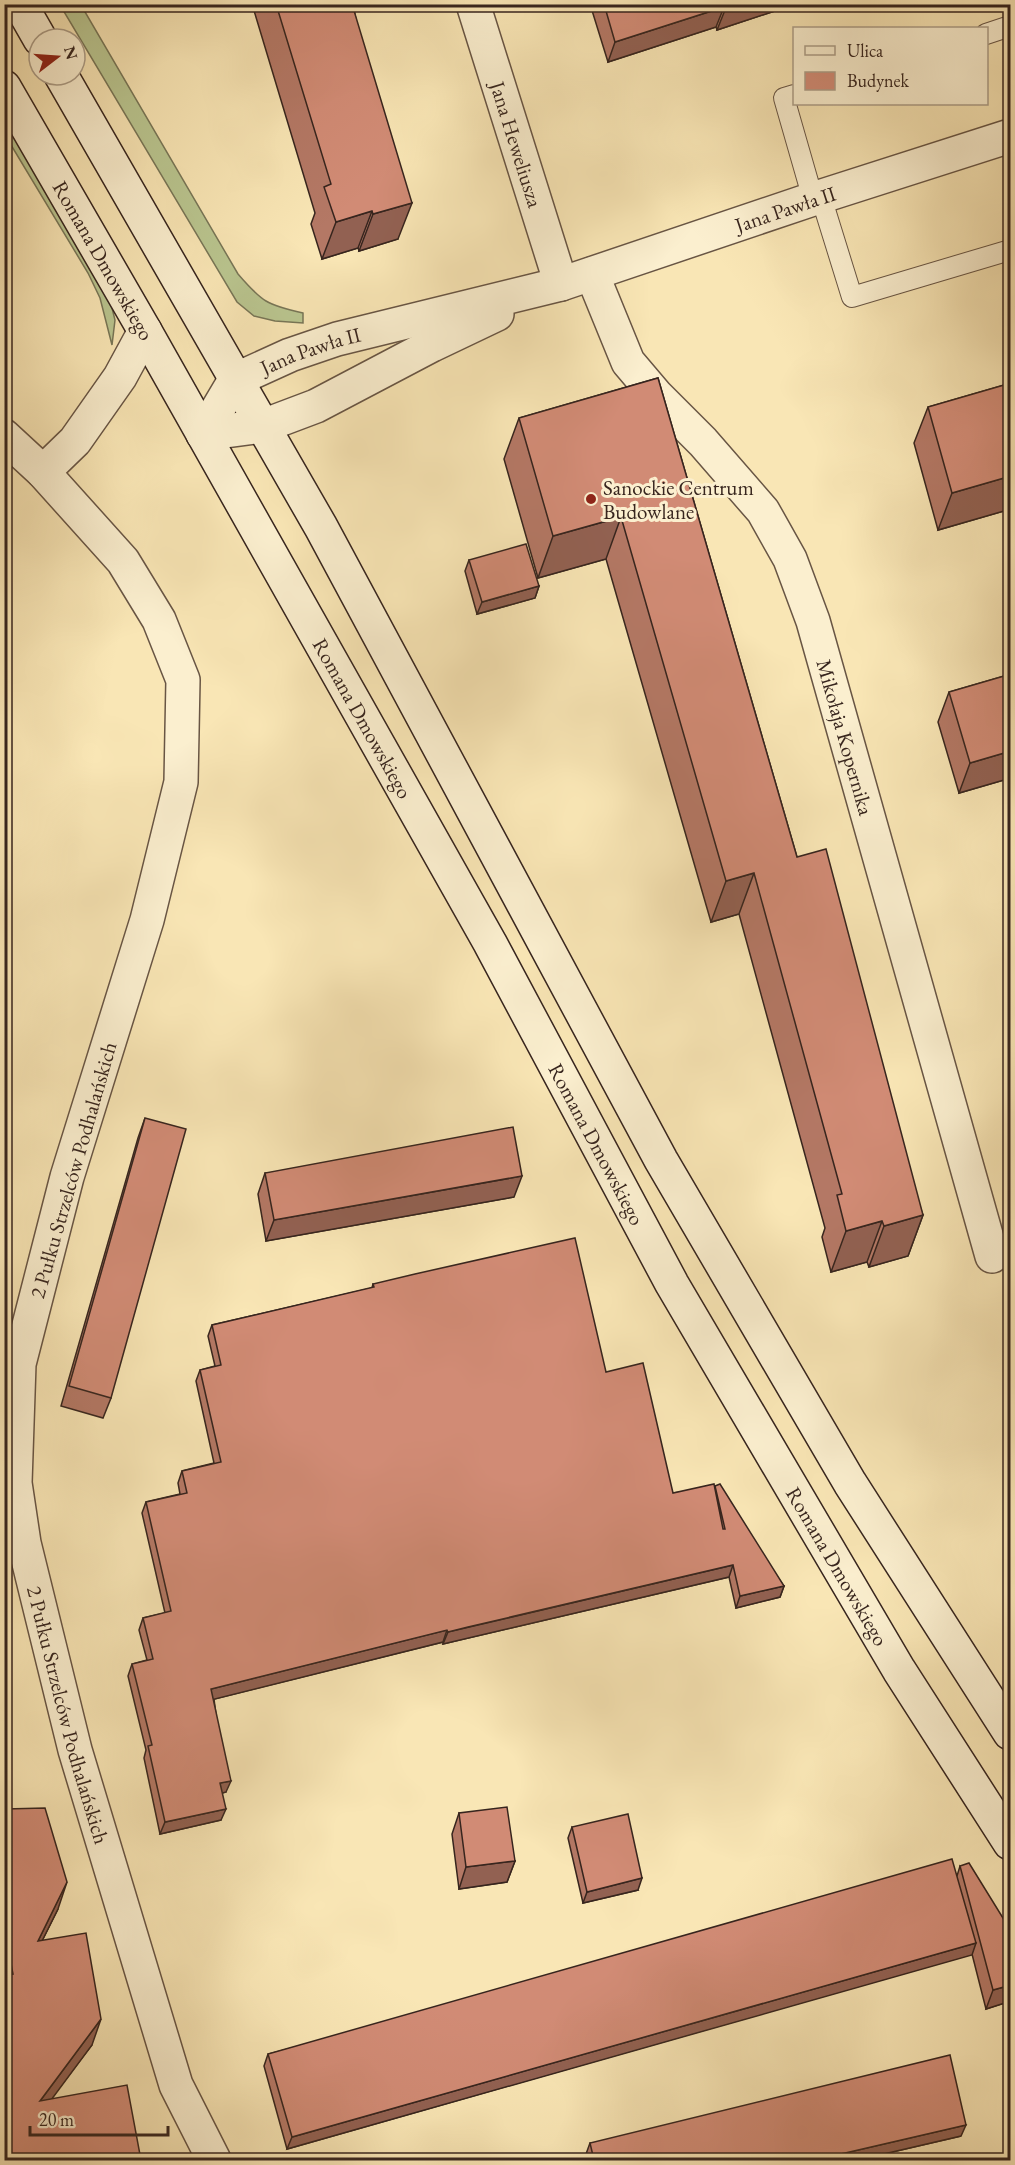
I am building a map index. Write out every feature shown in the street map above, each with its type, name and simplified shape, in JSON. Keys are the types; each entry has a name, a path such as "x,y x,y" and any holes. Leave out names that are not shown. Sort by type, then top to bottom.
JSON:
{"street":[{"path":"20,4 33,27"},
{"name":"Jana Heweliusza","path":"473,4 561,284"},
{"name":"Romana Dmowskiego","path":"4,87 145,331 490,943 672,1284 899,1670 1011,1843"},
{"path":"68,87 321,527 661,1160 850,1483 1011,1733"},
{"name":"Jana Pawła II","path":"235,380 290,355 337,339 561,284 1011,136"},
{"name":"Mikołaja Kopernika","path":"592,274 628,362 656,395 703,442 763,511 790,558 813,621 992,1256"},
{"name":"Jana Pawła II","path":"262,426 316,406 432,345 561,284"},
{"path":"43,472 75,441 120,377 145,331"},
{"path":"203,434 235,380"},
{"path":"203,434 262,426"},
{"name":"2 Pułku Strzelców Podhalańskich","path":"4,436 43,472 123,561 159,620 183,680 181,782 147,920 67,1177 19,1364 14,1543 176,2085 214,2160"}],"lane":[{"path":"988,34 1011,26"},
{"path":"793,96 784,98 852,297 1011,250"}],"green space":[{"path":"60,5 81,5 238,274 253,291 266,301 303,313 303,323 275,321 254,316 237,302 87,50 87,27 73,27"},
{"path":"4,115 94,271 112,308 115,320 112,345 100,298 88,273 5,135"}],"building":[{"path":"276,4 352,4 412,203 373,214 372,211 336,222 324,187 331,184"},
{"path":"604,4 741,4 725,10 724,7 615,42"},
{"path":"658,378 797,857 826,849 923,1215 884,1226 882,1221 846,1231 837,1195 842,1194 754,873 726,881 621,517 553,536 519,418"},
{"path":"1011,383 1011,476 952,493 928,407"},
{"path":"526,544 539,586 482,602 469,560"},
{"path":"1011,674 1011,751 970,763 949,692"},
{"path":"4,955 8,956 4,980"},
{"path":"145,1118 186,1129 111,1398 69,1386"},
{"path":"513,1127 522,1176 274,1220 265,1173"},
{"path":"575,1238 606,1372 643,1363 673,1493 714,1484 723,1529 725,1529 715,1486 720,1484 784,1586 740,1596 733,1565 448,1632 447,1630 211,1689 231,1781 220,1783 226,1809 165,1822 148,1746 152,1745 132,1664 153,1659 143,1618 171,1611 146,1502 187,1493 182,1471 221,1462 200,1370 221,1365 212,1325 374,1287 373,1284"},
{"path":"4,1807 5,1809 45,1808 67,1882 38,1941 86,1933 101,2019 40,2101 127,2085 141,2160 4,2160 4,1975 13,1974 4,1927"},
{"path":"507,1807 515,1861 466,1867 459,1813"},
{"path":"628,1814 642,1878 587,1892 572,1827"},
{"path":"952,1859 976,1943 292,2137 268,2054"},
{"path":"969,1863 1011,1931 1011,1985 993,1990 960,1866"},
{"path":"950,2055 966,2125 815,2160 594,2160 590,2143"}],"place":[{"name":"Sanockie Centrum Budowlane","path":"591,499"}]}
